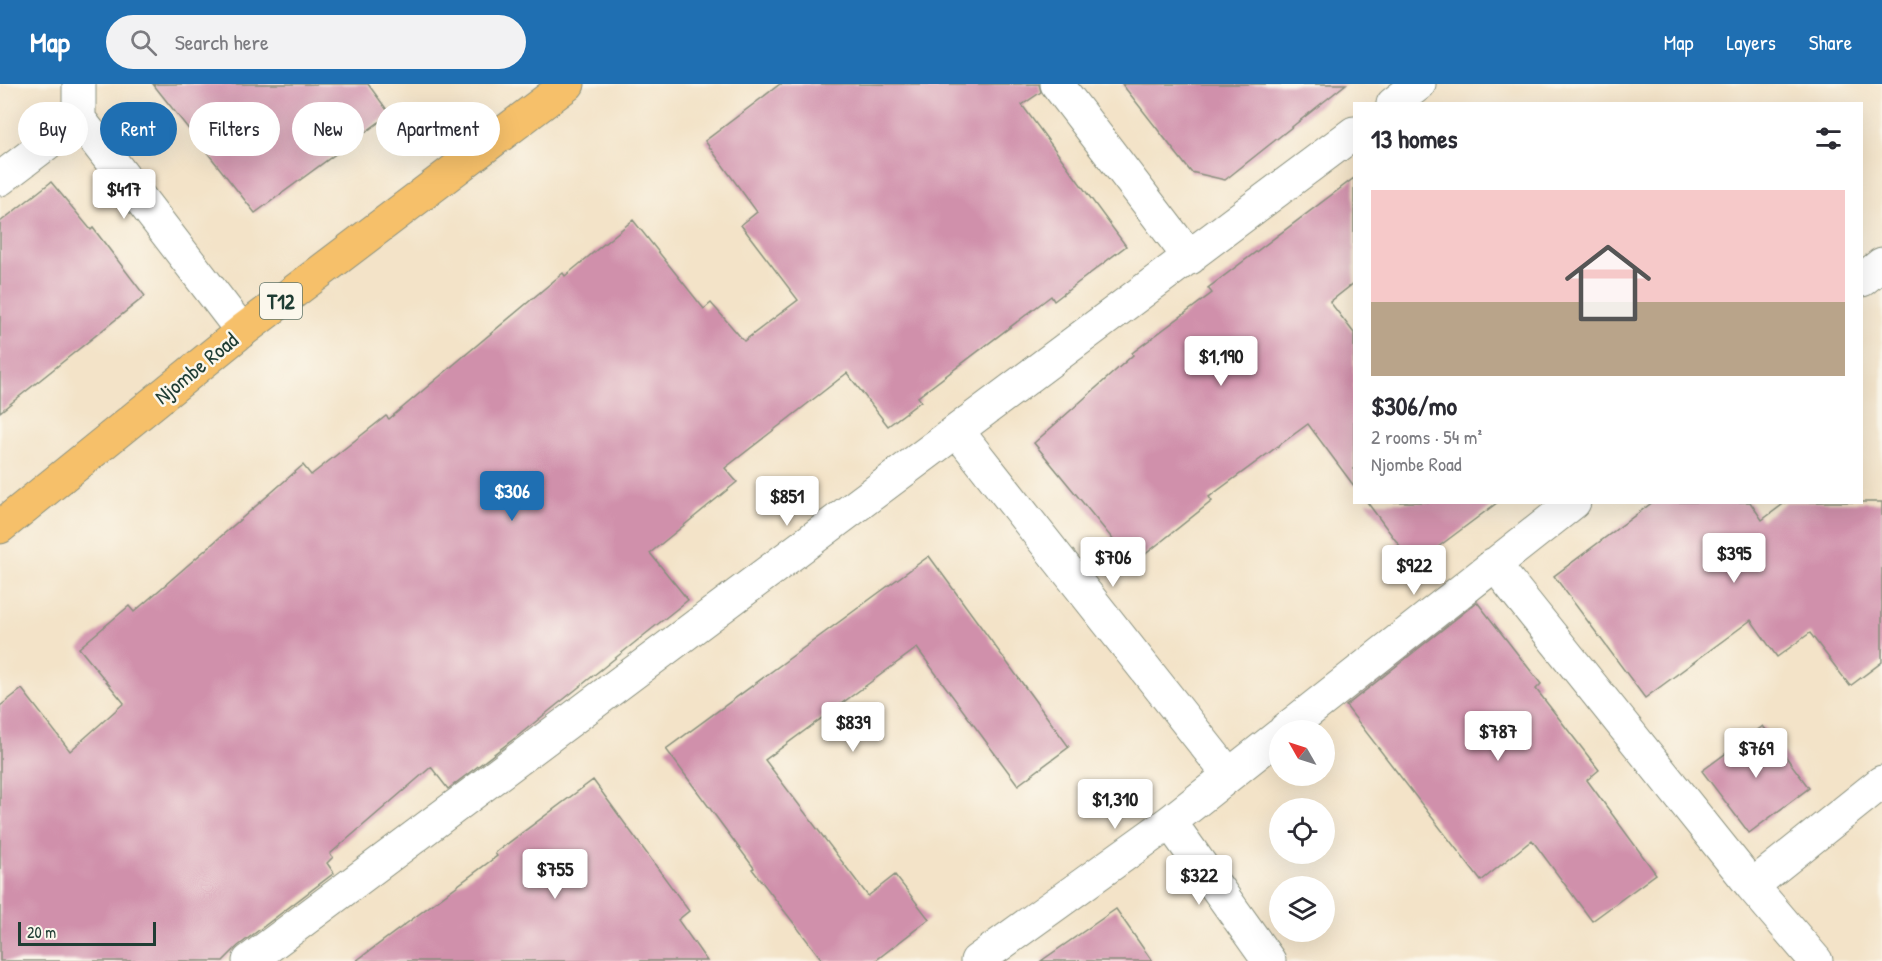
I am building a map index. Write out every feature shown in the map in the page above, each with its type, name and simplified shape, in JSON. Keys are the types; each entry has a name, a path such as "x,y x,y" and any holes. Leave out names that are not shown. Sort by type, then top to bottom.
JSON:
{"highway":[{"name":"Njombe Road","path":"0,527 242,331 568,84"}],"street":[{"path":"79,102 80,84"},
{"path":"1057,84 1190,258"},
{"path":"1396,102 1419,84"},
{"path":"88,131 242,331"},
{"path":"249,961 958,432 1353,134"},
{"path":"0,179 30,156"},
{"path":"1863,279 1882,264"},
{"path":"958,432 1229,775"},
{"path":"1298,720 1571,504"},
{"path":"1494,564 1752,886 1816,961"},
{"path":"977,961 1170,822 1269,744"},
{"path":"1752,886 1882,782"},
{"path":"1170,822 1269,961"}],"building":[{"path":"153,84 368,84 381,102 376,102 376,124 364,133 364,102 292,102 292,156 333,156 255,213 210,156 280,156 280,102 189,102 189,130 177,114 177,102 167,102"},
{"path":"780,84 1039,84 1041,92 1022,105 1126,246 1054,301 1051,296 918,397 921,401 888,426 847,373 725,468 737,482 650,553 688,600 448,789 431,767 330,854 333,857 327,863 334,873 238,946 223,961 0,961 0,706 22,689 70,751 124,703 79,648 129,606 134,612 303,465 311,475 386,416 389,419 563,273 565,276 633,220 704,309 711,303 744,341 798,300 741,225 757,212 705,141"},
{"path":"1122,84 1346,84 1225,180 1191,172"},
{"path":"1353,179 1353,284 1330,302 1353,332 1353,485 1308,424 1209,497 1212,501 1133,564 1034,443 1133,355 1132,353 1212,293 1208,288"},
{"path":"51,182 91,230 93,228 145,296 0,412 0,222"},
{"path":"1882,502 1882,662 1850,686 1810,633 1777,657 1751,620 1645,698 1554,576 1650,504 1751,504 1762,520 1783,504"},
{"path":"1368,504 1495,504 1414,565"},
{"path":"929,556 1069,747 1018,785 917,648 765,760 868,896 895,875 929,919 875,961 823,961 752,869 754,868 666,749"},
{"path":"1477,602 1541,684 1536,689 1599,770 1587,780 1656,874 1592,921 1532,840 1481,881 1346,706"},
{"path":"1763,726 1809,788 1749,833 1702,771"},
{"path":"593,780 689,911 678,920 707,961 356,961 497,856 495,853"},
{"path":"1116,909 1152,961 1041,961"}]}
